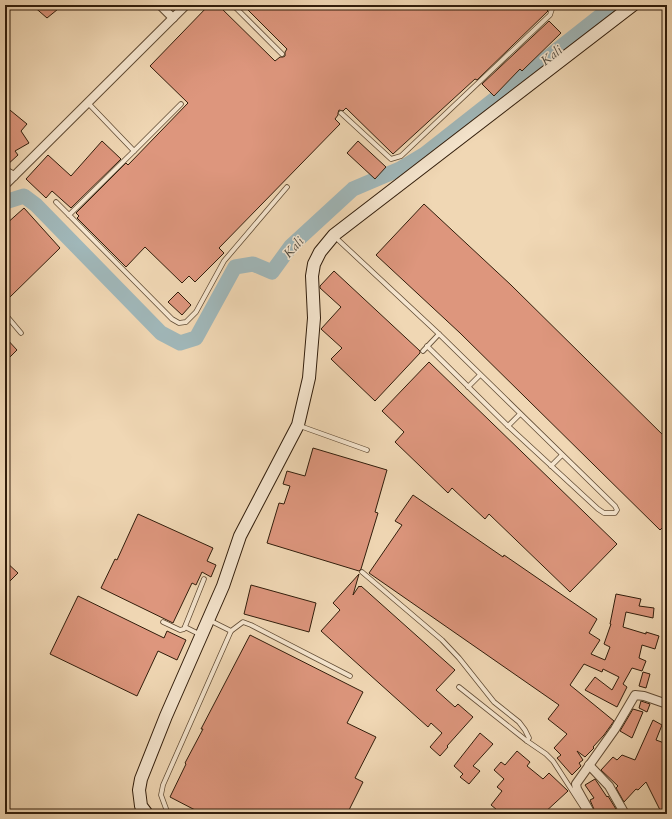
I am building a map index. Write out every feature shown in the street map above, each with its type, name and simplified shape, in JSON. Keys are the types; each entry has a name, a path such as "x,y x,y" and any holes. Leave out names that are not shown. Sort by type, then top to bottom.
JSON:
{"street":[{"path":"160,5 173,18"},
{"path":"5,185 186,5"},
{"path":"147,814 141,806 139,790 141,779 223,586 240,536 298,425 309,378 314,318 312,276 314,264 320,252 334,235 633,5"},
{"path":"5,171 14,176"},
{"path":"591,814 576,786 577,782 615,729 635,695 644,696 667,704"},
{"path":"589,765 610,786 620,802 625,814"}],"lane":[{"path":"233,5 282,54"},
{"path":"341,113 392,159 402,156 550,15 552,9 549,5"},
{"path":"88,103 134,151"},
{"path":"69,215 181,104"},
{"path":"56,202 172,319 178,323 186,322 196,312 224,262 287,187"},
{"path":"334,235 614,506 617,510 614,514 604,513 598,509 508,426 427,346"},
{"path":"5,314 21,333"},
{"path":"423,351 438,334"},
{"path":"468,387 480,375"},
{"path":"508,426 520,414"},
{"path":"298,425 367,450"},
{"path":"551,466 562,455"},
{"path":"362,572 442,640 459,658 494,702 519,722 529,738 527,741"},
{"path":"185,628 204,579"},
{"path":"208,620 231,631"},
{"path":"163,622 181,630 185,628 202,635"},
{"path":"168,814 161,795 163,785 231,631 243,622 251,625 350,676"},
{"path":"459,687 527,741 546,754 553,761 587,814"}],"building":[{"path":"32,5 63,5 47,18"},
{"path":"209,5 218,5 275,61 280,57 285,56 287,49 243,5 542,5 548,11 477,80 475,79 393,154 346,108 343,111 339,110 335,119 340,124 219,248 224,253 195,282 189,276 182,283 145,247 126,267 77,218 79,216 76,213 126,163 128,165 188,103 150,66"},
{"path":"549,21 561,33 522,71 520,69 494,96 482,84"},
{"path":"5,106 27,124 21,131 29,143 15,151 18,155 6,166 5,149 10,144 5,140"},
{"path":"102,141 121,159 71,208 52,191 46,198 26,179 48,155 71,176"},
{"path":"358,141 386,167 375,179 347,153"},
{"path":"424,204 511,285 667,439 667,451 664,454 667,458 667,490 662,495 667,500 667,523 660,530 460,333 376,255"},
{"path":"24,208 60,248 10,297 5,293 5,225"},
{"path":"334,271 420,351 420,353 375,401 331,359 342,348 321,329 341,307 320,288 320,286"},
{"path":"178,292 191,305 182,315 168,302"},
{"path":"5,337 17,350 5,362"},
{"path":"429,362 617,544 570,592 489,514 485,519 452,488 448,493 395,442 404,432 382,411"},
{"path":"313,448 387,470 375,512 378,513 361,569 359,571 267,543 279,503 284,504 290,486 283,484 287,471 305,476"},
{"path":"413,495 597,619 589,633 600,640 591,654 605,660 610,647 604,644 611,624 616,594 641,599 639,606 654,608 653,618 626,612 623,627 646,634 646,632 659,636 655,649 642,645 639,658 646,661 642,671 632,668 623,684 627,687 617,707 585,690 595,677 612,690 619,677 603,669 602,672 584,664 570,685 614,721 593,747 594,748 585,757 577,751 583,760 579,763 581,766 572,775 557,758 561,755 554,748 567,734 548,719 559,705 369,573 402,525 395,521"},
{"path":"138,514 213,548 207,561 216,565 211,577 202,572 196,585 192,583 173,623 101,588 115,559 117,560"},
{"path":"5,561 18,573 5,586"},
{"path":"359,574 353,595 359,586 361,586 455,670 436,690 455,707 458,704 473,717 440,756 430,747 442,733 431,723 428,727 321,631 340,610 333,603"},
{"path":"251,585 316,603 309,632 244,614"},
{"path":"78,596 164,638 167,631 186,640 177,660 158,651 137,696 50,654"},
{"path":"250,635 363,692 347,723 376,737 355,778 363,782 347,814 195,814 197,811 170,797 186,764 185,763 203,729 201,729"},
{"path":"643,672 650,674 646,688 639,686"},
{"path":"641,701 650,704 647,712 639,708"},
{"path":"633,709 643,712 632,738 620,731"},
{"path":"653,720 662,725 656,740 667,744 667,814 662,814 646,782 638,790 636,789 624,802 616,788 618,786 601,770 613,757 617,760 622,755 635,760"},
{"path":"480,733 493,744 473,766 480,771 469,784 460,777 463,774 454,766"},
{"path":"517,751 530,762 527,766 543,779 549,773 568,791 543,814 502,814 491,805 502,791 497,787 504,779 494,770 501,762 505,765"},
{"path":"595,779 619,814 596,814 590,800 594,798 585,785"}],"waterway":[{"name":"Kali","path":"5,202 24,196 36,205 161,333 180,343 196,338 235,267 253,264 272,272 291,246 353,189 400,169 425,154 614,5"}]}
